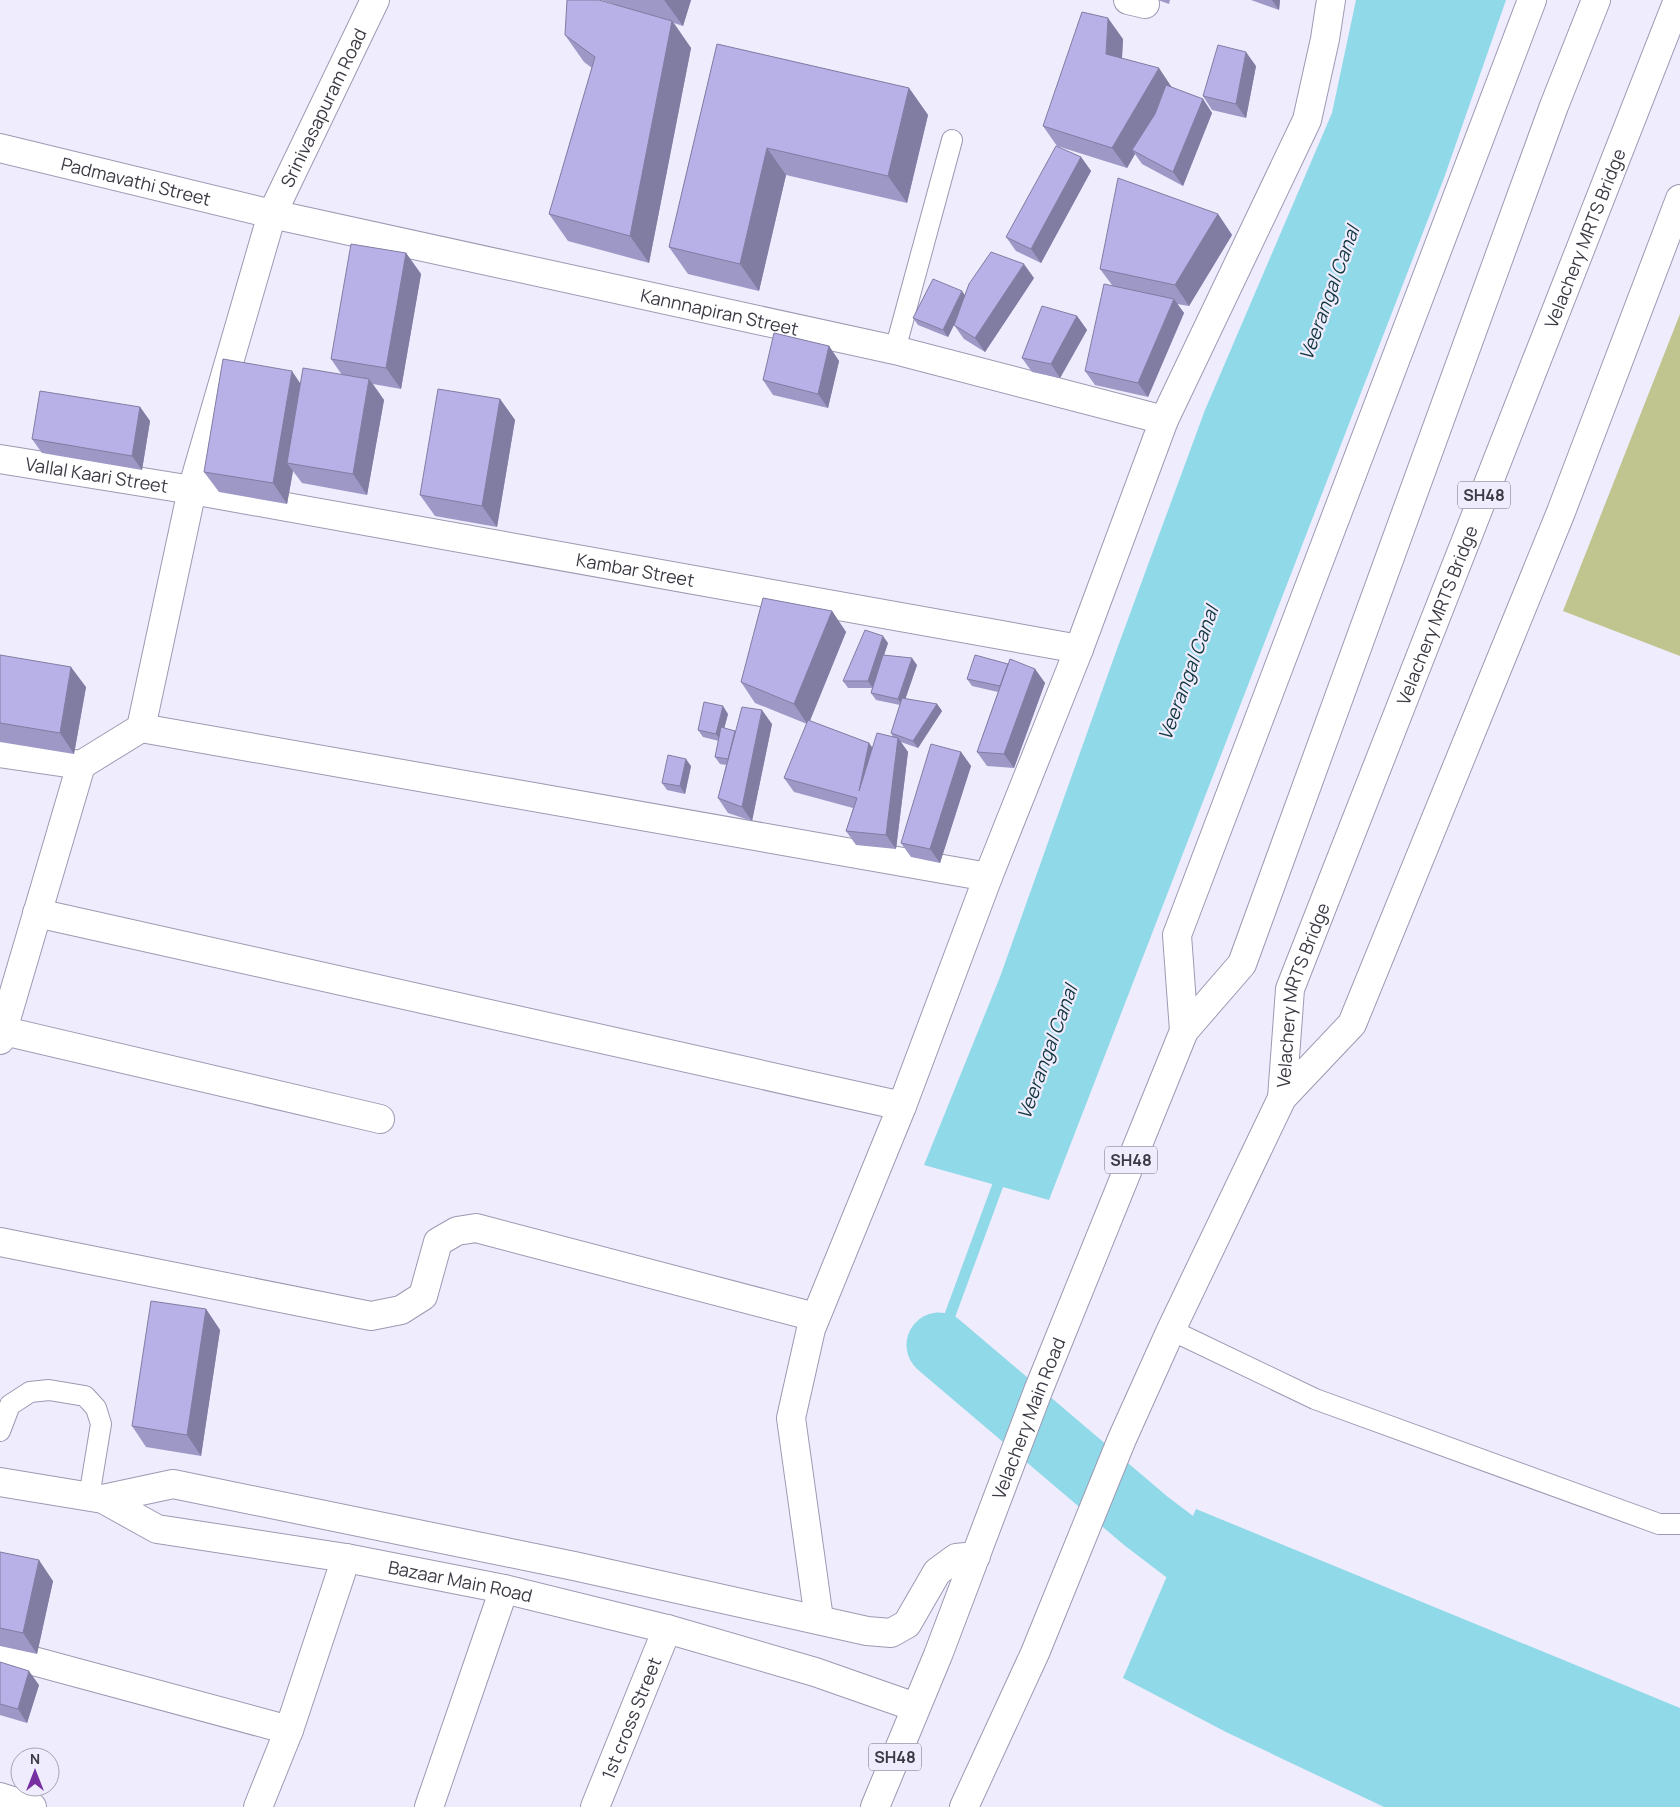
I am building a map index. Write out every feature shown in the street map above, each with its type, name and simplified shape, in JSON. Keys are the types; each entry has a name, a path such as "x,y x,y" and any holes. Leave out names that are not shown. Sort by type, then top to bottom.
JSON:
{"street":[{"name":"Srinivasapuram Road","path":"141,728 192,490 272,214 375,0"},
{"path":"819,1619 791,1418 815,1317 902,1106 1164,420 1307,120 1332,0"},
{"path":"1184,1031 1177,935 1532,0"},
{"name":"SH48","path":"1184,1031 1242,964 1554,106 1596,0"},
{"name":"Velachery MRTS Bridge","path":"1282,1098 1290,989 1678,0"},
{"name":"Padmavathi Street","path":"0,148 272,214"},
{"path":"1282,1098 1352,1024 1560,512 1680,198"},
{"name":"Kannnapiran Street","path":"272,214 895,350 1164,420"},
{"name":"Vallal Kaari Street","path":"0,459 192,490"},
{"name":"Kambar Street","path":"192,490 1078,649"},
{"path":"380,1119 1,1033 81,766 141,728 988,877"},
{"path":"0,753 81,766"},
{"path":"37,913 902,1106"},
{"name":"Velachery Main Road","path":"875,1807 976,1556 1038,1390 1184,1031"},
{"name":"SH48","path":"964,1807 1035,1653 1122,1439 1171,1330 1282,1098"},
{"path":"0,1242 371,1316 401,1310 423,1296 438,1242 457,1231 476,1228 815,1317"},
{"name":"Bazaar Main Road","path":"0,1482 96,1498 157,1529 346,1558 504,1589 667,1629 815,1672 915,1707"},
{"path":"96,1498 172,1484 819,1619 867,1631 891,1633 907,1624 937,1572 956,1558 976,1556"},
{"path":"258,1807 290,1730 346,1558"},
{"path":"429,1807 504,1589"},
{"name":"1st cross Street","path":"595,1807 667,1629"},
{"path":"0,1652 290,1730"},
{"path":"0,1797 32,1807"}],"lane":[{"path":"895,350 952,140"},
{"path":"1171,1330 1316,1399 1659,1524 1680,1524"},
{"path":"0,1431 10,1405 30,1392 49,1390 85,1396 96,1408 101,1424 96,1498"}],"green space":[{"path":"1680,314 1680,656 1563,611"}],"water":[{"path":"1356,0 1506,0 1444,178 1049,1200 924,1165 1000,977 1205,410 1332,113"},
{"path":"1196,1509 1680,1708 1680,1807 1384,1807 1226,1732 1123,1678"}],"building":[{"path":"567,0 599,0 672,21 630,236 549,214 595,57 565,35"},
{"path":"1082,12 1108,18 1106,54 1159,68 1112,148 1043,126"},
{"path":"717,44 909,88 888,176 767,148 740,264 669,247"},
{"path":"1218,45 1246,52 1236,104 1203,96"},
{"path":"1166,85 1203,99 1173,172 1132,150 1155,114"},
{"path":"1056,146 1081,157 1031,249 1006,237"},
{"path":"1118,178 1218,214 1175,285 1100,269"},
{"path":"351,244 406,253 386,368 331,359"},
{"path":"991,252 1024,264 975,338 954,325 969,284"},
{"path":"933,279 962,291 943,330 913,318"},
{"path":"1104,284 1174,299 1138,383 1085,371"},
{"path":"1042,306 1077,316 1051,364 1022,358"},
{"path":"774,333 829,346 818,394 763,380"},
{"path":"223,359 292,371 273,483 204,472"},
{"path":"303,368 369,379 353,474 287,463"},
{"path":"438,389 500,399 482,506 420,495"},
{"path":"40,391 140,407 132,456 32,439"},
{"path":"763,598 832,611 794,704 741,682"},
{"path":"865,630 883,636 868,681 843,681"},
{"path":"0,655 71,667 60,733 0,723"},
{"path":"883,655 912,658 898,699 871,693"},
{"path":"975,655 1008,664 1000,686 967,679"},
{"path":"1010,659 1035,669 1004,754 977,752"},
{"path":"902,698 937,704 913,741 891,733"},
{"path":"704,702 723,706 716,734 698,730"},
{"path":"742,707 762,710 742,807 718,798"},
{"path":"808,720 869,743 859,791 877,733 898,738 886,835 846,831 857,798 784,778"},
{"path":"721,727 735,731 728,759 715,757"},
{"path":"931,744 961,752 930,849 901,843"},
{"path":"668,755 686,759 680,786 662,783"},
{"path":"151,1301 206,1309 187,1435 132,1426"},
{"path":"0,1552 39,1560 23,1633 0,1628"},
{"path":"0,1662 29,1671 18,1709 0,1704"}],"waterway":[{"name":"Veerangal Canal","path":"939,1345 1003,1171"},
{"path":"939,1345 1146,1521 1251,1601"}]}
